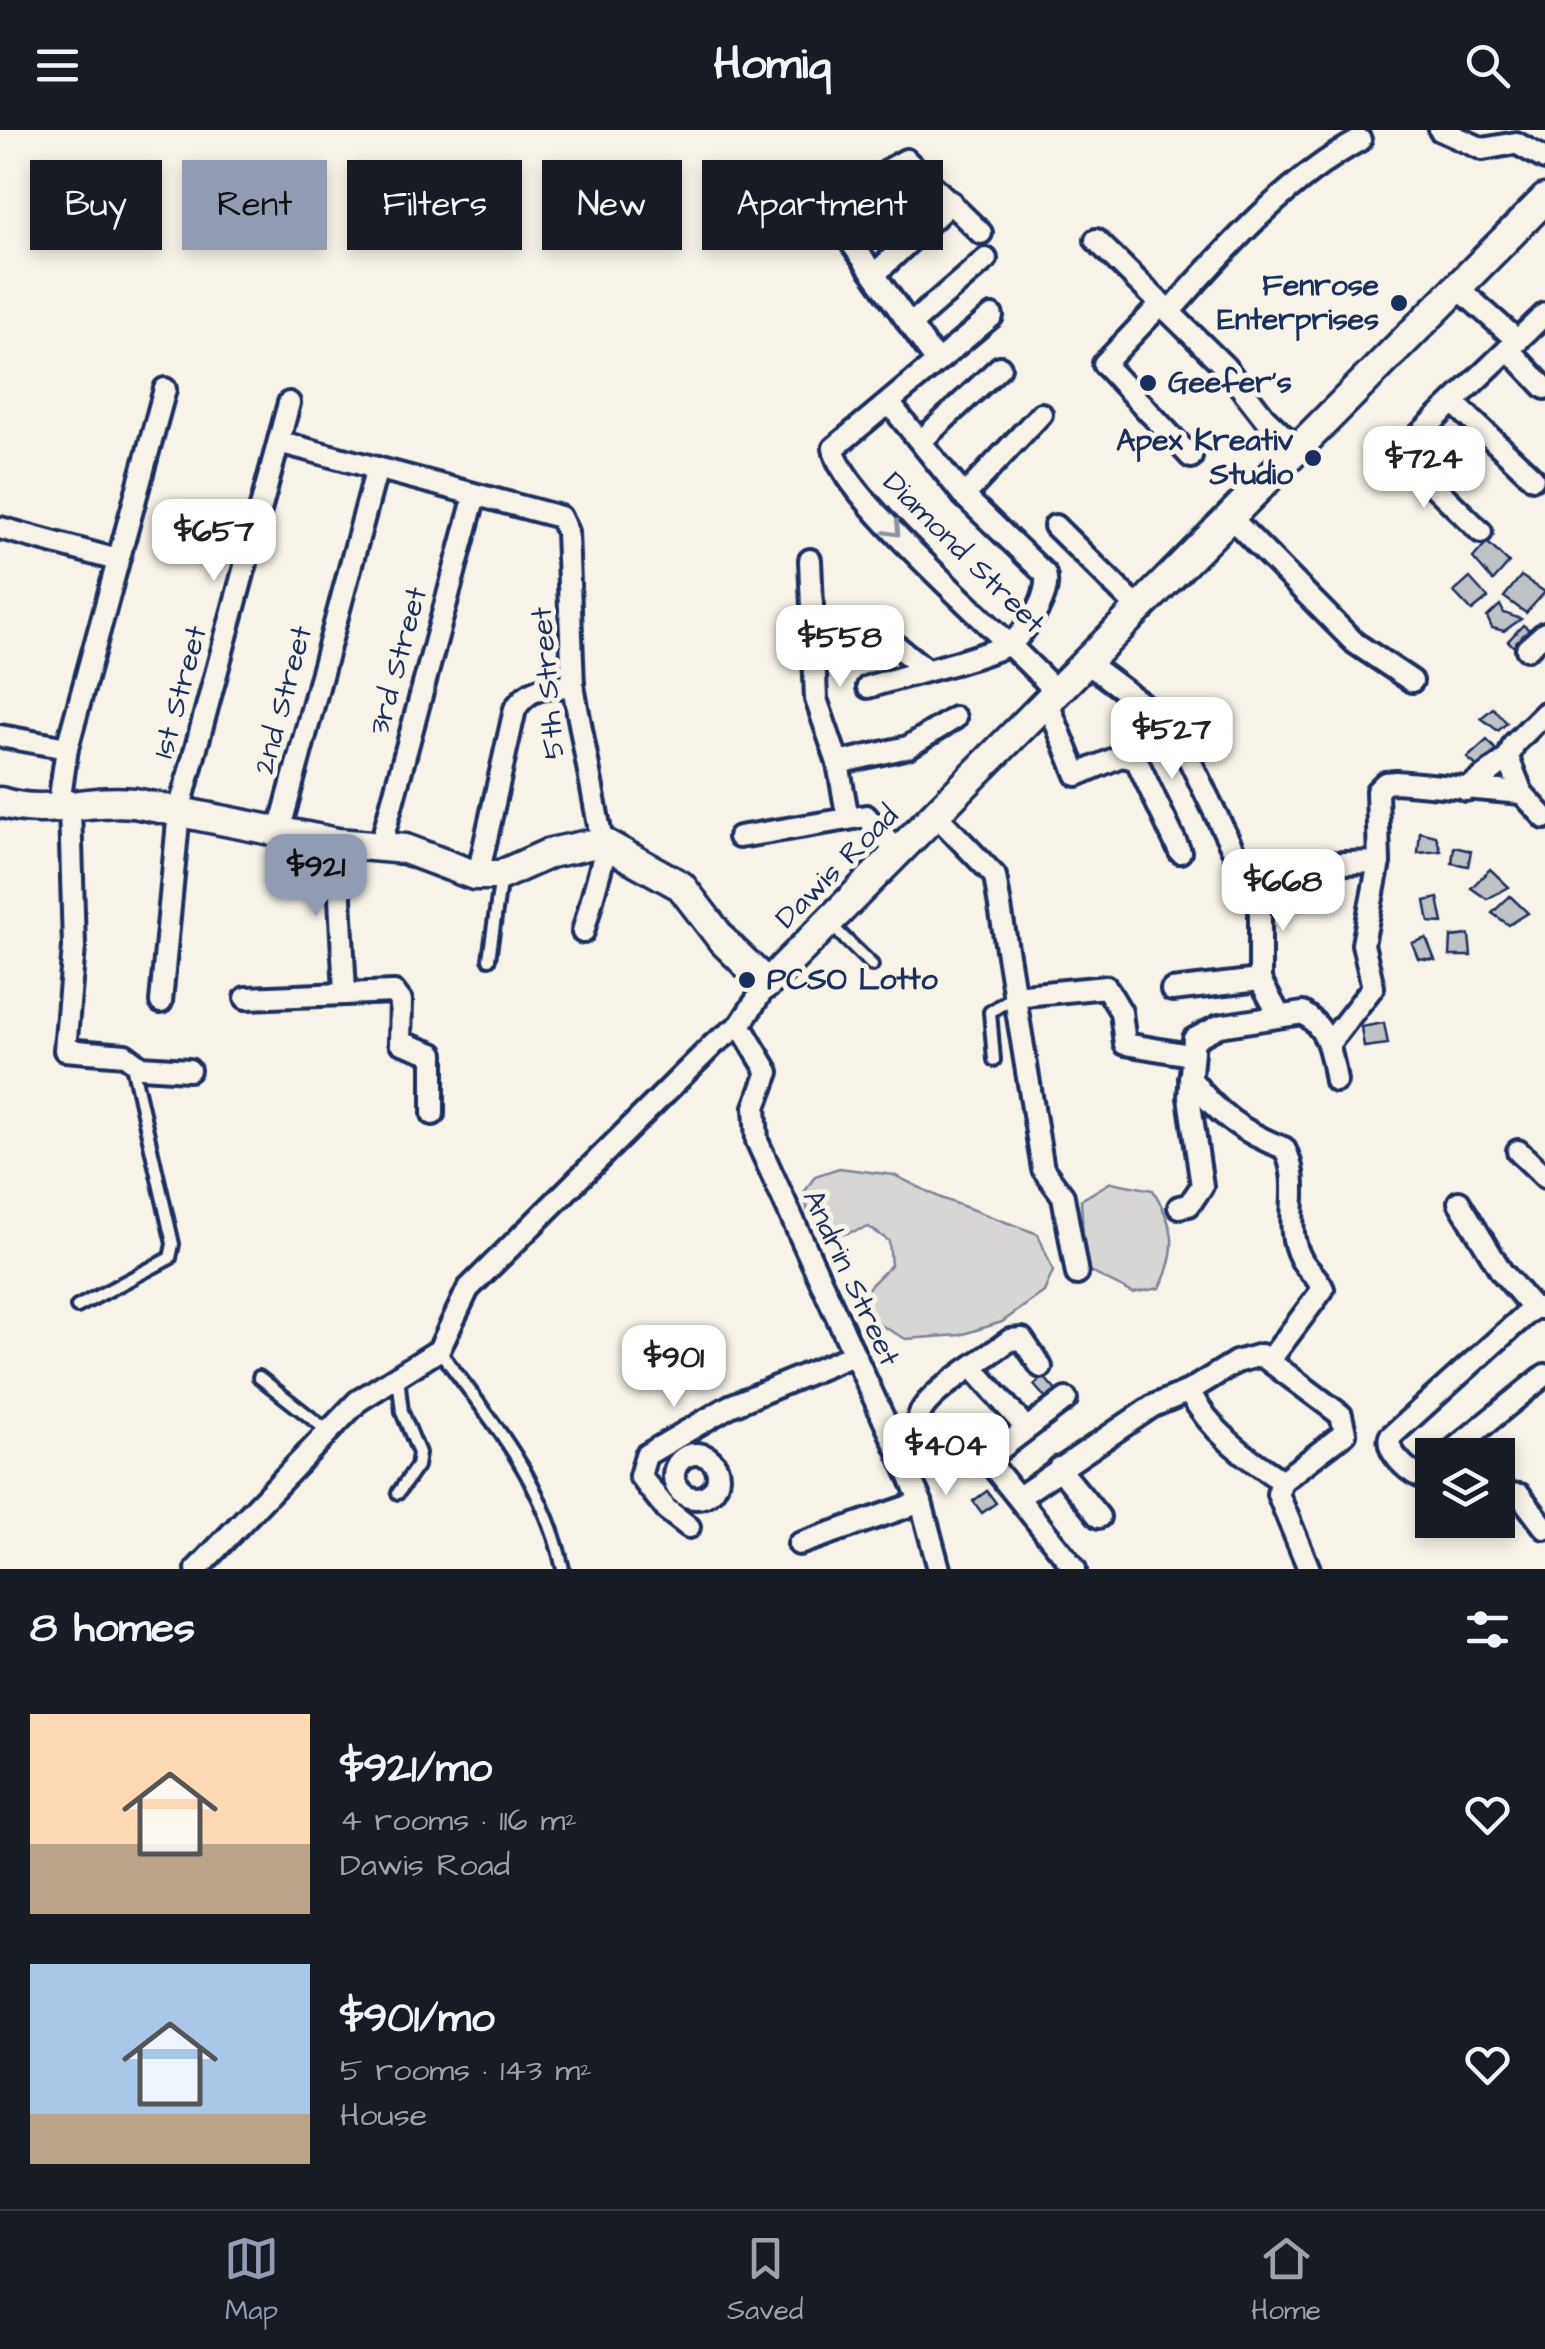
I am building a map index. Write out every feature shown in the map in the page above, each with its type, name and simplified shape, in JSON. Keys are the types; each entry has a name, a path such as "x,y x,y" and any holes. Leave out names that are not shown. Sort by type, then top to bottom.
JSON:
{"street":[{"path":"1440,130 1483,150 1516,143 1545,159"},
{"path":"1191,458 1104,364 1276,201 1334,154 1360,140"},
{"path":"937,362 850,240 844,223 850,210 902,162 912,163 982,233"},
{"name":"Dawis Road","path":"767,984 1545,199"},
{"path":"875,274 951,202"},
{"path":"1096,240 1296,448"},
{"path":"910,325 986,259"},
{"path":"1458,287 1514,346 1545,388"},
{"path":"1379,473 1545,314"},
{"path":"868,686 1010,644 1046,594 1045,574 964,496 889,403 992,316"},
{"path":"922,440 1000,367"},
{"path":"166,389 67,748 64,809 74,947 65,1050 125,1055 132,1064 189,1070"},
{"name":"1st Street","path":"161,1002 178,812 289,402"},
{"name":"Diamond Street","path":"889,403 834,448 834,454 851,483 1010,644 1052,696"},
{"path":"1454,404 1533,478"},
{"path":"964,496 1041,414"},
{"path":"279,442 475,494"},
{"path":"1402,454 1482,532"},
{"name":"2nd Street","path":"279,832 378,468"},
{"name":"5th Street","path":"475,494 560,518 566,532 572,686 604,843"},
{"name":"3rd Street","path":"380,844 475,494"},
{"path":"1230,517 1355,643 1412,681"},
{"path":"1055,526 1139,609"},
{"path":"0,528 117,560"},
{"path":"810,560 816,699 838,763 848,819"},
{"path":"1527,649 1545,634"},
{"path":"889,640 925,670"},
{"path":"1086,662 1174,728 1238,860 1260,869 1378,862"},
{"path":"489,875 515,709 524,694 539,687 572,686"},
{"path":"1052,696 1077,774 1130,754 1136,759 1180,852"},
{"path":"1466,790 1508,758 1514,744 1545,714"},
{"path":"838,763 908,747 955,718"},
{"path":"0,736 67,748"},
{"path":"1508,758 1522,793 1545,818"},
{"path":"1330,1042 1373,987 1364,944 1378,862 1377,792 1385,783 1466,790 1504,788 1522,793"},
{"path":"0,802 27,811 64,809 107,800 336,843 380,844 489,875 550,853 604,843 681,886 723,941 767,984 740,1024 715,1043 468,1289 439,1350 358,1402 198,1569"},
{"path":"935,814 995,876 1043,1169 1063,1196 1077,1274"},
{"path":"739,836 871,818 898,852"},
{"path":"336,843 345,992"},
{"path":"583,932 604,843"},
{"path":"1260,869 1260,980 1278,1014"},
{"path":"1172,990 1260,980"},
{"path":"1014,996 1106,986 1121,1012 1125,1044 1190,1055"},
{"path":"246,998 345,992 398,996 400,1042 428,1052 434,1060 433,1114"},
{"path":"1179,1207 1197,1198 1202,1186 1190,1078 1194,1039 1218,1026 1303,1013 1318,1022 1330,1042 1336,1081"},
{"name":"Andrin Street","path":"740,1024 768,1072 754,1107 758,1141 921,1502 939,1569"},
{"path":"1190,1078 1212,1108 1244,1133 1284,1148 1293,1164 1296,1184 1292,1220 1300,1258 1324,1289 1270,1360"},
{"path":"1518,1152 1545,1178"},
{"path":"1415,1464 1392,1450 1390,1437 1539,1308 1501,1271 1459,1202"},
{"path":"925,1440 919,1422 924,1407 946,1384 1016,1339 1022,1339 1041,1367"},
{"path":"689,1528 668,1510 638,1471 646,1456 682,1447 730,1406 853,1355"},
{"path":"1019,1497 1154,1406 1189,1391 1244,1358 1261,1355 1341,1415 1344,1433 1282,1481 1278,1494 1308,1569"},
{"path":"974,1369 1025,1427"},
{"path":"1468,1438 1545,1374"},
{"path":"1189,1391 1198,1408 1240,1454 1282,1481"},
{"path":"986,1460 1066,1399"},
{"path":"896,1446 960,1438 1019,1497 1076,1569"},
{"path":"1059,1468 1099,1517"},
{"path":"1515,1495 1520,1495 1545,1528"},
{"path":"799,1544 921,1502"}],"lane":[{"path":"489,875 490,959"},
{"path":"828,922 872,965"},
{"path":"994,1060 990,1012 1014,996"},
{"path":"76,1307 170,1258 174,1244 132,1064"},
{"path":"439,1350 536,1485 555,1528 563,1568"},
{"path":"398,1376 402,1412 419,1453 416,1466 398,1493"},
{"path":"259,1377 330,1432"}],"shaded area":[{"path":"839,1168 894,1175 941,1198 1038,1234 1053,1271 1044,1292 1002,1322 960,1335 906,1339 867,1318 865,1291 891,1265 889,1241 869,1227 836,1236 808,1212 804,1193 815,1176"},
{"path":"1111,1182 1153,1190 1166,1216 1172,1249 1160,1288 1133,1293 1085,1269 1081,1200"}],"building":[{"path":"1487,542 1509,563 1493,581 1473,558"},
{"path":"1521,576 1545,592 1526,613 1504,597"},
{"path":"1470,578 1488,598 1472,611 1454,592"},
{"path":"1500,605 1504,613 1521,619 1504,631 1492,628 1487,617"},
{"path":"1523,625 1536,635 1520,653 1508,641"},
{"path":"1493,708 1507,723 1498,731 1481,718"},
{"path":"1487,740 1498,752 1483,771 1467,758"},
{"path":"1420,832 1436,836 1441,851 1418,853"},
{"path":"1454,847 1471,851 1468,866 1452,863"},
{"path":"1490,869 1509,887 1487,899 1471,888"},
{"path":"1510,896 1528,913 1509,925 1492,913"},
{"path":"1438,898 1443,923 1429,922 1425,901"},
{"path":"1469,935 1471,956 1450,956 1451,937"},
{"path":"1426,938 1435,960 1418,958 1412,943"},
{"path":"1384,1023 1388,1044 1364,1047 1361,1027"},
{"path":"1044,1377 1058,1393 1048,1401 1034,1385"},
{"path":"987,1491 996,1503 982,1513 973,1501"}],"place":[{"name":"Fenrose Enterprises","path":"1399,303"},
{"name":"Geefer's","path":"1148,383"},
{"name":"Apex Kreativ Studio","path":"1313,458"},
{"name":"PCSO Lotto","path":"747,980"}]}
